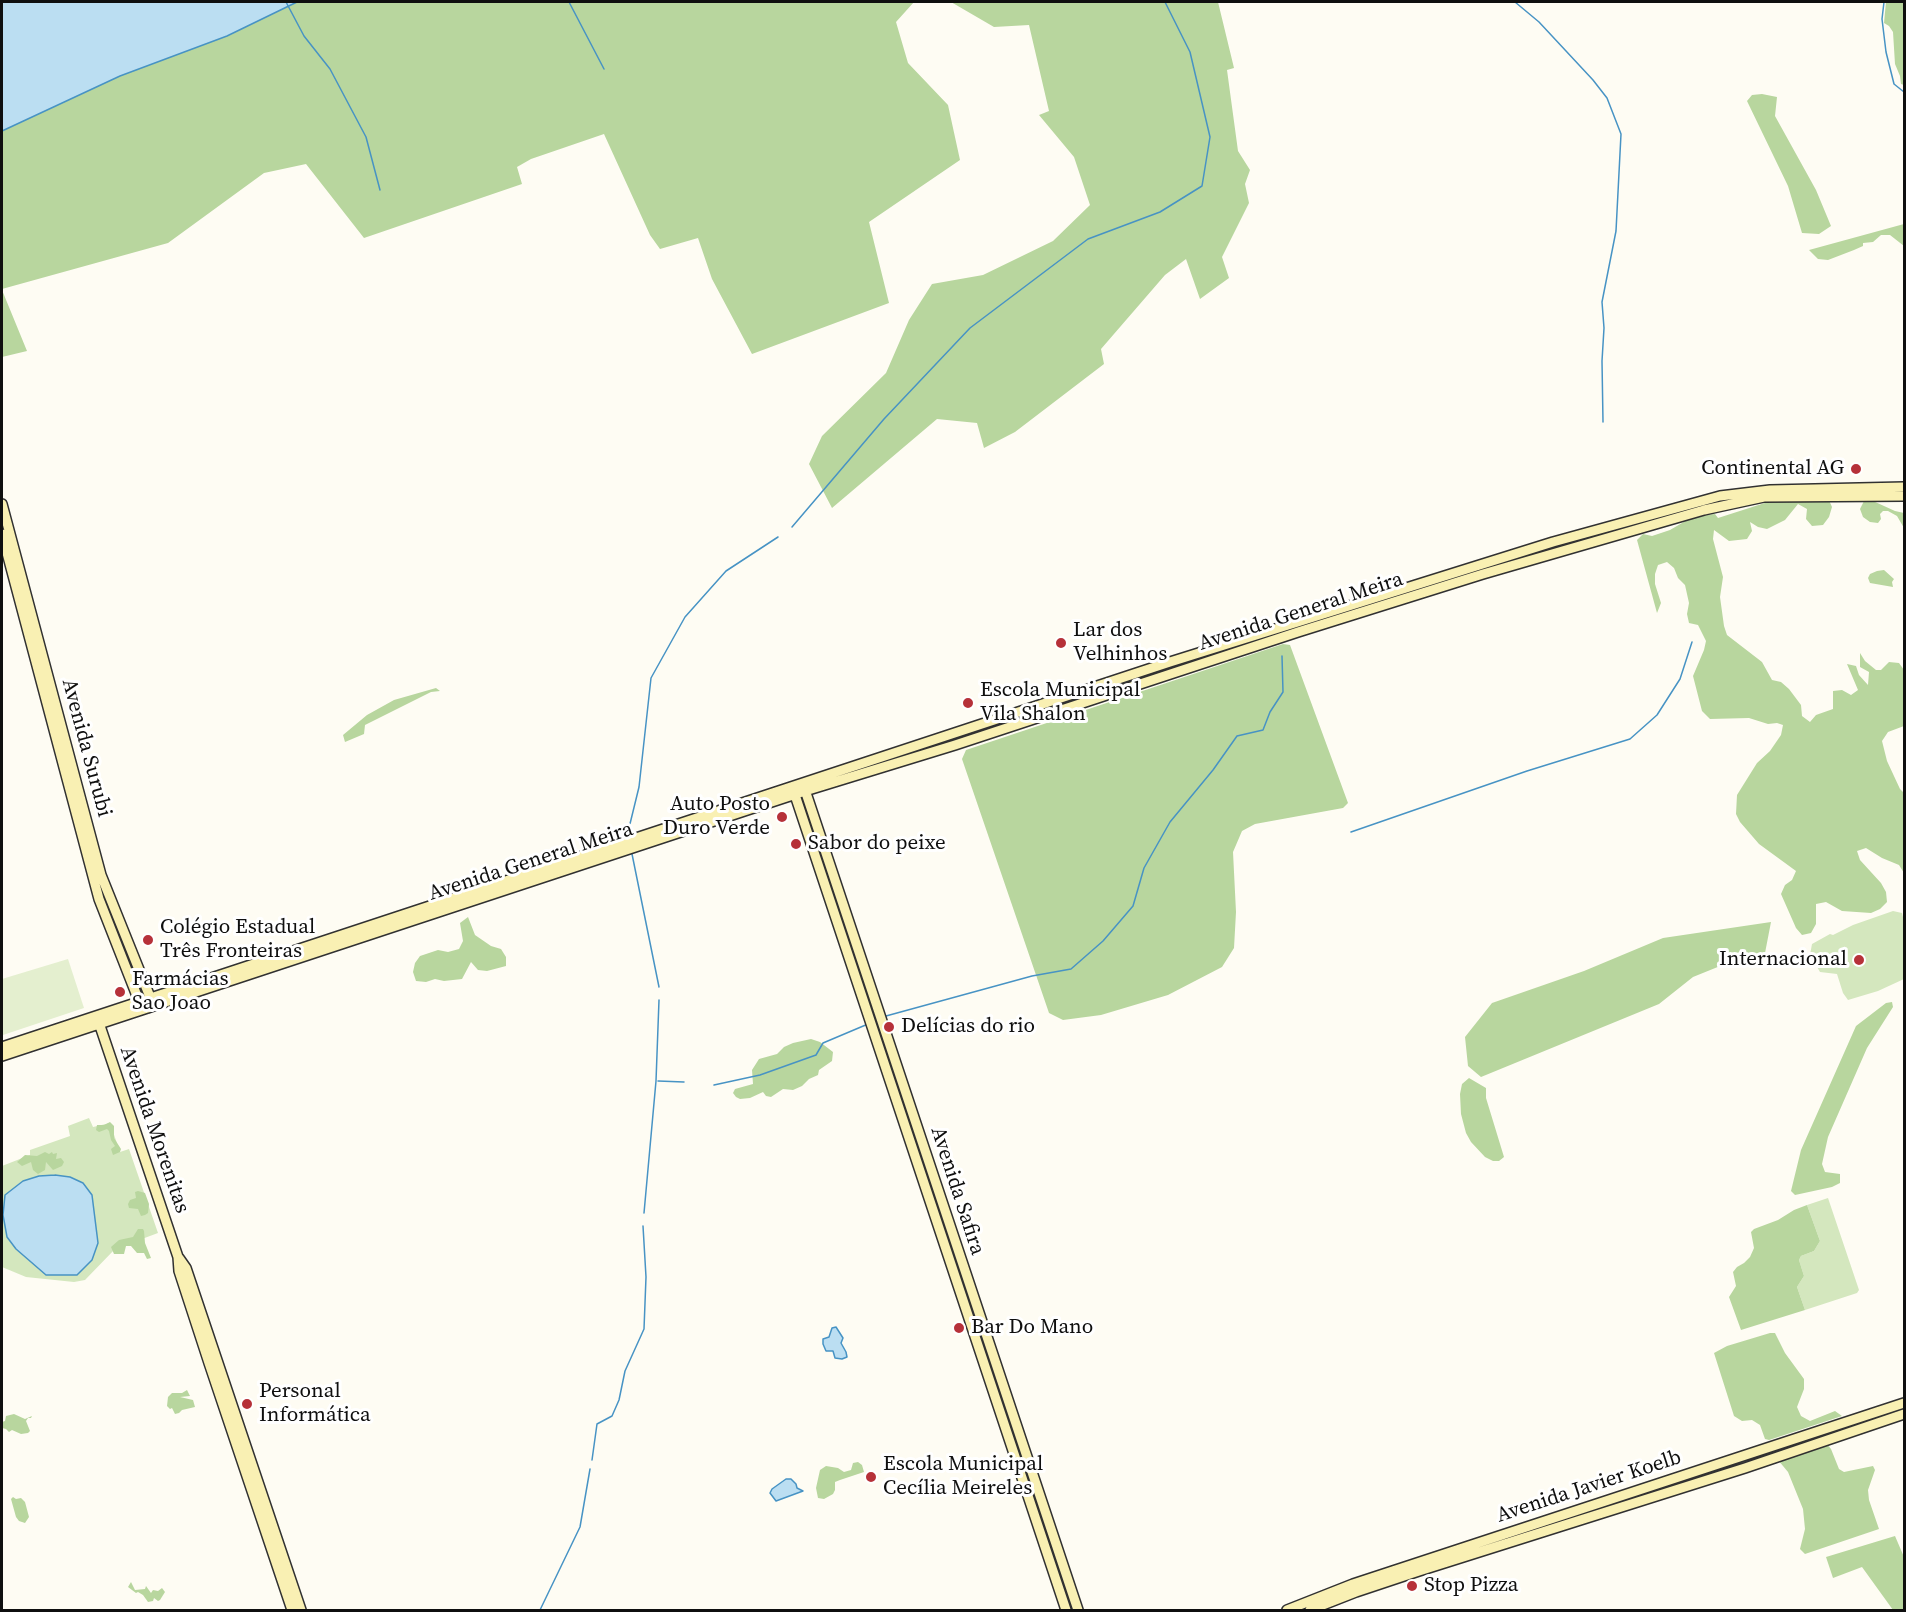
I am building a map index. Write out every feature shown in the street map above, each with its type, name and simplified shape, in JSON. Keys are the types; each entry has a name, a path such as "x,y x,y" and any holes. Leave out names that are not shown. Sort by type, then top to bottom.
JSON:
{"main road":[{"name":"Avenida General Meira","path":"2,1056 97,1020 139,1001 953,740 1170,662 1429,585 1557,553 1704,510 1764,497 1888,492 1905,487"},
{"name":"Avenida General Meira","path":"1429,585 1553,542 1720,496 1770,490 1888,492 1905,496"},
{"name":"Avenida Surubi","path":"2,504 101,875 150,998"},
{"name":"Avenida Surubi","path":"2,534 99,899 139,1001"},
{"path":"1553,542 1557,553"},
{"name":"Avenida Safira","path":"804,787 878,1010 878,1027 1066,1611"},
{"name":"Avenida General Meira","path":"2,1047 148,1008 794,790"},
{"name":"Avenida Safira","path":"794,790 868,1014 878,1027 1029,1464 1077,1611"},
{"path":"139,1001 148,1008 150,998"},
{"name":"Avenida Morenitas","path":"97,1020 178,1257 179,1271 208,1363 292,1611"},
{"name":"Avenida Morenitas","path":"178,1257 186,1268 301,1611"},
{"name":"Avenida Javier Koelb","path":"1287,1611 1353,1584 1905,1403"},
{"name":"Avenida Javier Koelb","path":"1310,1611 1398,1578 1744,1468 1905,1414"},
{"path":"1019,1469 1029,1464"}],"green space":[{"path":"297,2 914,2 896,22 908,63 948,105 960,160 869,222 889,303 752,354 712,279 698,238 660,249 650,235 604,134 531,159 517,167 522,184 364,238 306,164 264,173 168,243 2,289 2,131 120,76 227,36"},
{"path":"951,2 1218,2 1234,68 1227,70 1238,151 1250,170 1245,184 1249,203 1222,257 1229,278 1200,299 1186,259 1165,275 1101,349 1104,364 1015,432 984,448 977,423 937,419 832,508 809,464 822,436 886,373 909,320 932,284 983,275 1053,241 1090,205 1074,157 1039,115 1049,111 1029,25 994,27"},
{"path":"1886,2 1904,2 1904,85 1901,84 1895,64 1893,32 1884,23"},
{"path":"1752,95 1777,97 1775,116 1816,190 1831,226 1819,234 1802,233 1788,186 1747,101"},
{"path":"1904,224 1904,246 1890,235 1881,235 1873,242 1863,243 1863,246 1828,260 1818,259 1809,250"},
{"path":"2,290 27,351 2,357"},
{"path":"1828,498 1832,507 1823,525 1812,526 1806,519 1807,509 1798,504 1785,520 1767,529 1750,522 1752,531 1747,539 1729,541 1714,530 1713,539 1723,577 1720,597 1727,635 1762,662 1772,680 1781,682 1789,689 1801,705 1802,716 1810,722 1816,715 1833,709 1833,691 1842,690 1851,695 1858,690 1847,664 1856,666 1859,675 1868,685 1869,672 1860,667 1860,653 1865,661 1876,670 1881,670 1889,662 1899,663 1904,670 1904,726 1888,732 1882,741 1887,761 1904,793 1904,873 1899,865 1866,848 1857,851 1860,860 1881,883 1886,892 1887,902 1880,909 1871,913 1842,911 1826,902 1816,904 1816,924 1811,933 1802,935 1796,928 1781,894 1796,871 1759,844 1736,814 1737,795 1757,763 1770,751 1781,735 1783,725 1768,724 1749,718 1710,719 1702,711 1693,676 1706,641 1698,625 1689,623 1687,614 1689,603 1685,585 1678,578 1674,568 1667,562 1658,565 1655,584 1661,603 1657,613 1637,540 1643,534 1652,536 1670,530 1694,516 1715,514 1718,518 1771,501"},
{"path":"1864,501 1873,501 1904,513 1904,528 1897,516 1888,511 1880,514 1881,519 1878,523 1870,522 1863,517 1860,509"},
{"path":"1884,570 1894,579 1893,587 1870,583 1868,578 1870,574"},
{"path":"1283,644 1290,645 1348,803 1343,808 1255,824 1242,831 1233,852 1236,912 1234,948 1222,967 1168,995 1101,1015 1063,1020 1049,1013 962,759 966,750"},
{"path":"436,688 440,691 431,692 365,725 364,734 345,742 343,735 367,715 394,700"},
{"name":"Internacional","path":"1893,911 1902,913 1904,921 1904,979 1878,991 1848,1000 1843,993 1837,974 1820,972 1810,955 1812,944 1830,934 1833,935 1853,925"},
{"path":"468,917 475,935 491,946 501,949 506,957 506,966 487,971 478,970 471,962 462,979 416,981 413,972 420,956 438,950 448,952 459,949 463,941 460,923"},
{"path":"1771,922 1765,953 1735,960 1693,977 1659,1004 1481,1077 1468,1066 1465,1037 1492,1003 1584,971 1663,938"},
{"path":"68,959 84,1008 3,1035 2,979"},
{"path":"1892,1002 1893,1007 1867,1048 1828,1137 1822,1164 1825,1172 1840,1174 1840,1183 1832,1187 1795,1195 1791,1191 1801,1150 1856,1026 1886,1003"},
{"path":"811,1039 820,1042 833,1052 832,1061 819,1070 818,1075 809,1079 802,1086 793,1090 783,1089 771,1097 766,1096 763,1092 750,1098 740,1099 733,1093 735,1089 753,1084 752,1070 759,1059 777,1054 784,1047 793,1043"},
{"path":"1469,1078 1486,1088 1486,1098 1504,1157 1499,1161 1485,1157 1466,1133 1461,1114 1460,1094 1462,1084"},
{"path":"89,1118 93,1127 110,1123 120,1152 129,1149 158,1233 115,1249 85,1280 74,1282 26,1277 2,1267 2,1166 30,1155 30,1150 70,1136 68,1126"},
{"path":"110,1122 114,1126 114,1138 121,1149 113,1155 111,1149 115,1146 109,1131 107,1129 99,1132 96,1130 97,1125"},
{"path":"45,1152 57,1153 56,1159 61,1158 64,1162 62,1166 53,1170 46,1162 45,1170 38,1174 33,1170 31,1162 22,1166 17,1162 25,1155 37,1156"},
{"path":"135,1192 145,1193 149,1204 148,1213 141,1216 138,1209 129,1208 128,1204 130,1200 136,1198"},
{"path":"1828,1198 1859,1290 1857,1293 1805,1310 1797,1287 1804,1276 1799,1260 1801,1256 1814,1251 1820,1241 1807,1205"},
{"path":"1807,1205 1820,1241 1814,1251 1801,1256 1799,1260 1804,1276 1797,1287 1805,1310 1741,1330 1729,1297 1736,1286 1733,1272 1750,1257 1754,1248 1751,1232"},
{"path":"138,1229 144,1231 145,1243 151,1258 147,1259 144,1253 137,1253 131,1246 126,1246 124,1254 114,1254 111,1247 119,1240 133,1237"},
{"path":"1775,1333 1785,1353 1804,1379 1804,1389 1797,1407 1801,1416 1810,1421 1835,1411 1842,1416 1769,1440 1765,1439 1760,1425 1752,1420 1742,1421 1734,1416 1714,1353 1727,1346"},
{"path":"187,1390 190,1396 180,1397 193,1400 195,1407 175,1414 172,1408 167,1406 168,1397 172,1393 182,1393"},
{"path":"14,1414 25,1419 32,1416 26,1421 30,1431 28,1433 21,1434 12,1430 9,1432 2,1428 2,1422 5,1421 6,1416"},
{"path":"1827,1444 1839,1469 1844,1472 1873,1466 1875,1470 1868,1490 1879,1529 1805,1554 1800,1549 1805,1529 1803,1509 1788,1472 1778,1460"},
{"path":"858,1462 862,1465 864,1472 835,1482 833,1494 824,1499 818,1498 816,1488 820,1470 826,1466 838,1468 844,1472 851,1470 853,1463"},
{"path":"21,1498 25,1502 29,1517 25,1523 16,1517 11,1499"},
{"path":"1895,1536 1904,1557 1904,1610 1893,1610 1862,1567 1833,1578 1826,1557"},
{"path":"131,1582 135,1590 145,1589 146,1586 151,1593 153,1590 158,1591 162,1588 165,1592 160,1600 154,1598 153,1601 148,1602 143,1595 128,1587"}],"water":[{"path":"2,2 297,2 227,36 120,76 2,131"},
{"path":"39,1176 70,1177 83,1183 92,1195 98,1243 92,1260 77,1275 46,1275 16,1249 7,1237 3,1215 5,1195 23,1181"},
{"path":"836,1327 843,1338 841,1343 847,1357 842,1359 835,1358 833,1351 826,1351 823,1344 823,1339 829,1337 832,1328"},
{"path":"786,1479 791,1479 797,1488 803,1491 776,1501 770,1493"}],"waterway":[{"path":"286,2 304,36 330,69 366,137 380,190"},
{"path":"569,2 604,69"},
{"path":"792,527 884,419 970,328 1088,239 1160,212 1202,186 1210,137 1190,52 1165,2"},
{"path":"1515,2 1539,22 1593,80 1607,98 1621,134 1616,231 1602,302 1603,422"},
{"path":"1884,2 1882,19 1886,52 1894,84 1904,92"},
{"path":"628,832 639,787 651,678 685,617 726,571 778,537"},
{"path":"1351,832 1527,771 1630,739 1657,715 1680,679 1692,642"},
{"path":"886,1016 1032,976 1071,969 1103,941 1133,906 1144,868 1170,822 1213,770 1237,736 1263,730 1270,712 1283,692 1282,656"},
{"path":"632,854 659,987"},
{"path":"644,1213 656,1081 659,1000"},
{"path":"714,1085 760,1075 816,1055 823,1043 868,1024"},
{"path":"658,1081 684,1082"},
{"path":"592,1460 597,1424 612,1416 619,1400 625,1371 644,1329 646,1277 643,1226"},
{"path":"540,1610 580,1527 590,1469"}],"place":[{"name":"Continental AG","path":"1856,469"},
{"name":"Lar dos Velhinhos","path":"1061,643"},
{"name":"Escola Municipal Vila Shalon","path":"968,703"},
{"name":"Auto Posto Duro Verde","path":"782,817"},
{"name":"Sabor do peixe","path":"796,844"},
{"name":"Colégio Estadual Três Fronteiras","path":"148,940"},
{"name":"Internacional","path":"1859,960"},
{"name":"Farmácias Sao Joao","path":"120,992"},
{"name":"Delícias do rio","path":"889,1027"},
{"name":"Bar Do Mano","path":"959,1328"},
{"name":"Personal Informática","path":"247,1404"},
{"name":"Escola Municipal Cecília Meireles","path":"871,1477"},
{"name":"Stop Pizza","path":"1412,1586"}]}
